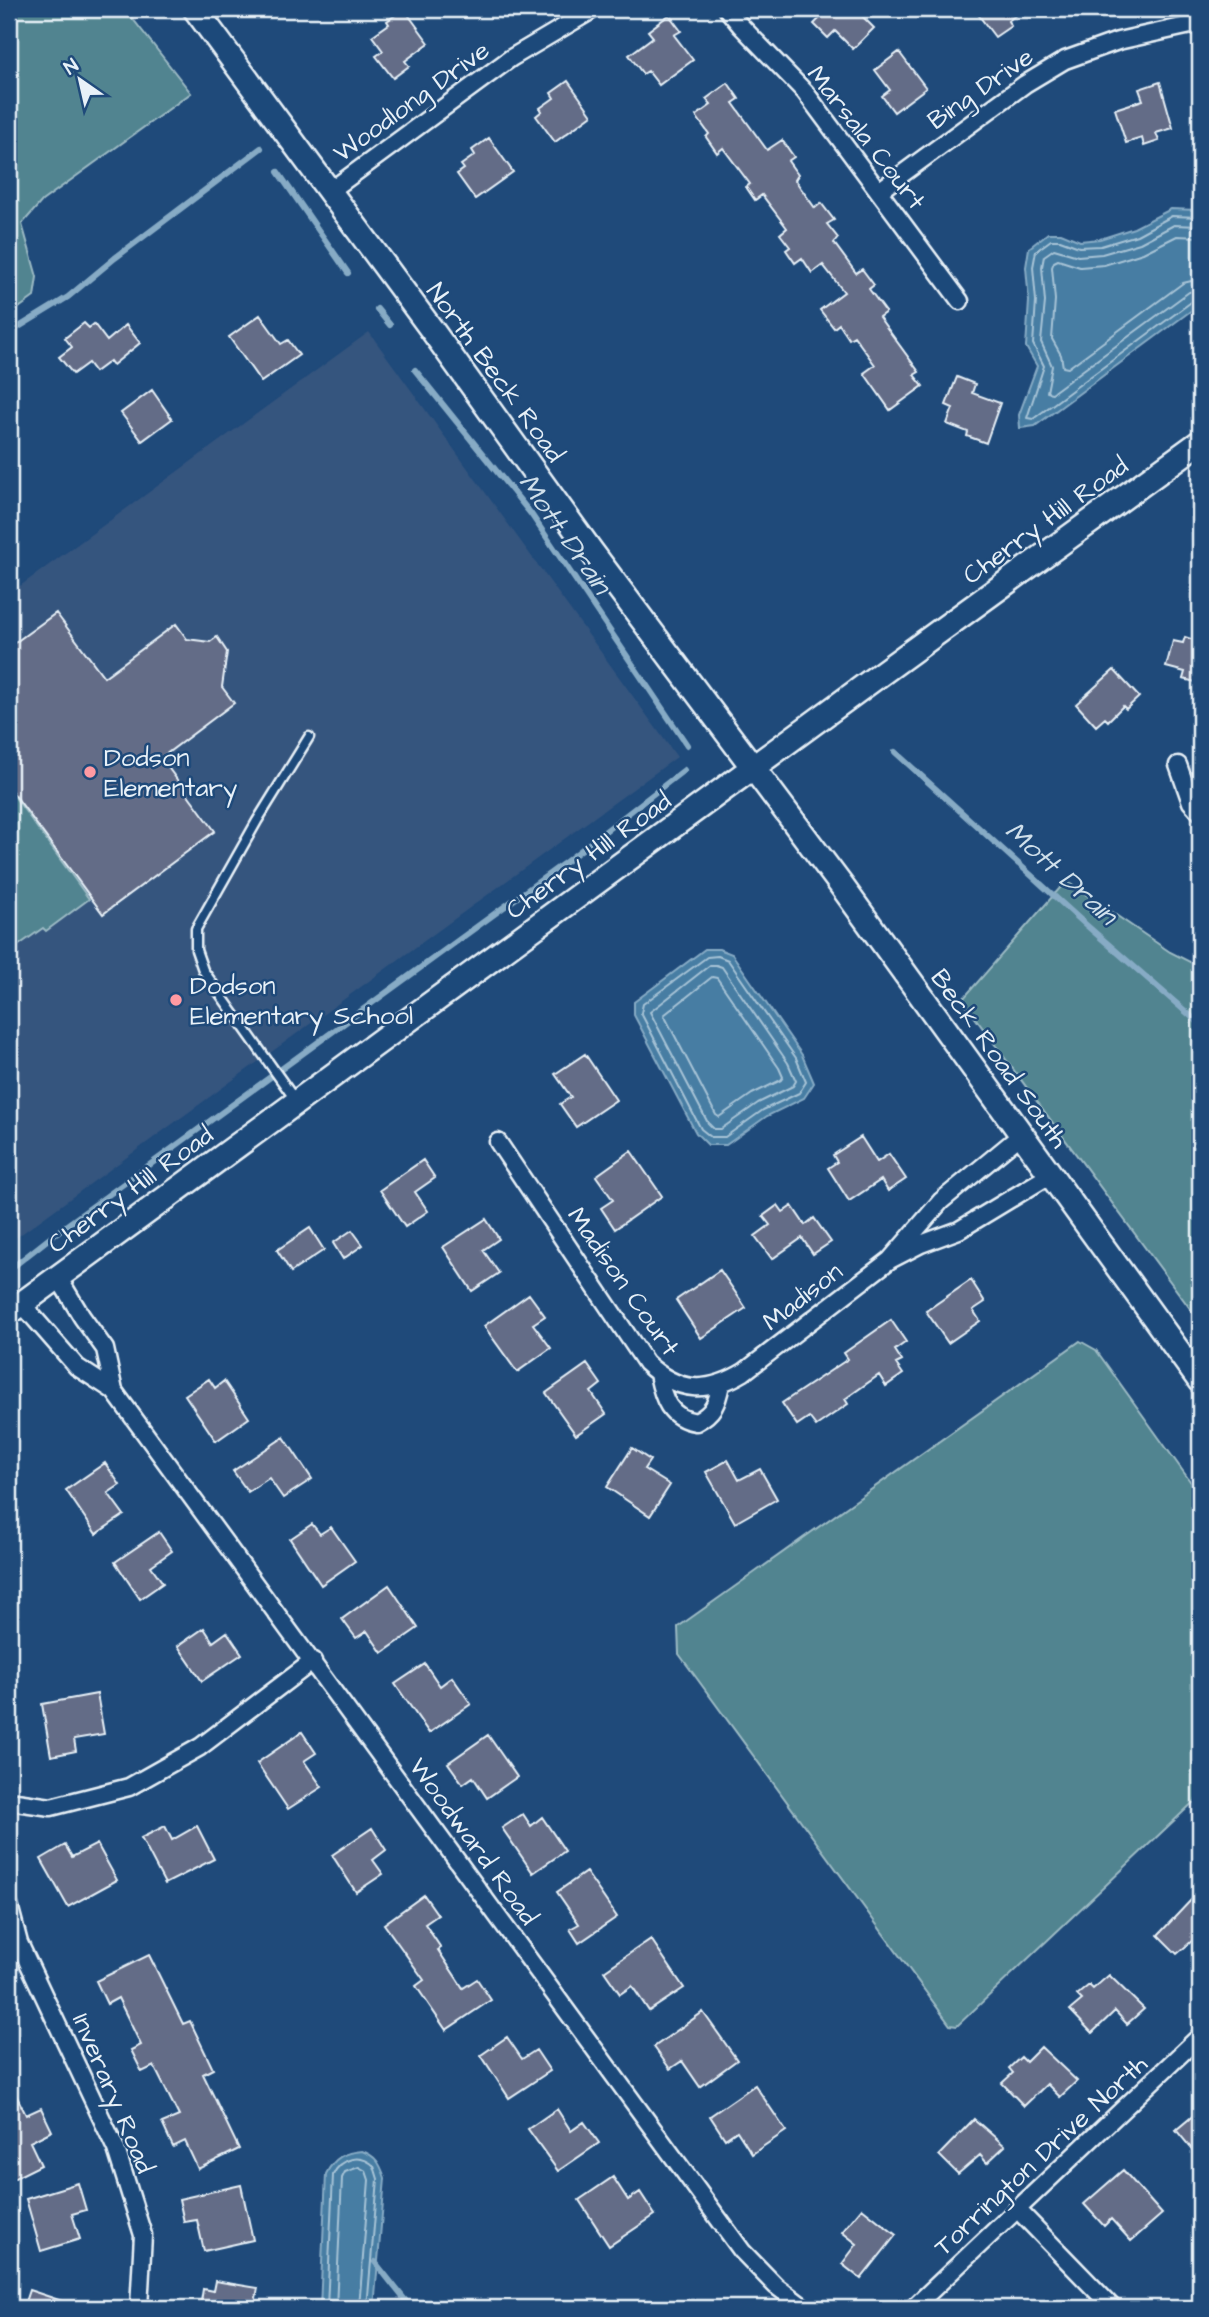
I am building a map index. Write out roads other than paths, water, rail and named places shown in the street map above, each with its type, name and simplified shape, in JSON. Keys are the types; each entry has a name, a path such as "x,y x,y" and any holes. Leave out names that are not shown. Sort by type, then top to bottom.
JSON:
{"main road":[{"name":"North Beck Road","path":"195,9 753,767"},
{"name":"Cherry Hill Road","path":"15,1308 1200,442"},
{"name":"Beck Road South","path":"753,767 1200,1381"}],"street":[{"name":"Woodlong Drive","path":"330,191 512,58 594,9"},
{"name":"Marsala Court","path":"727,9 805,92 960,301"},
{"name":"Bing Drive","path":"879,191 1024,84 1065,60 1118,41 1200,23"},
{"path":"1178,765 1191,803 1200,811"},
{"name":"Madison","path":"744,1372 890,1259 941,1201 1021,1135"},
{"name":"Madison Court","path":"498,1142 646,1363 672,1382 691,1387 720,1384 744,1372"},
{"name":"Madison","path":"890,1259 960,1230 1050,1175"},
{"name":"Woodward Road","path":"58,1277 105,1349 114,1391"},
{"name":"Woodward Road","path":"15,1308 77,1367 114,1391 742,2252 776,2286 804,2308"},
{"path":"658,1374 661,1390 678,1418 696,1422 707,1416 717,1404 720,1384"},
{"path":"9,1801 51,1807 129,1787 200,1747 313,1661"},
{"name":"Inverary Road","path":"9,1905 19,1943 116,2149 142,2235 139,2308"},
{"name":"Torrington Drive North","path":"913,2308 1200,2036"},
{"path":"1018,2210 1112,2308"}],"lane":[{"path":"296,1101 203,970 196,950 196,929 257,821 309,737"}],"water":[{"path":"1171,209 1200,212 1200,304 1035,426 1020,428 1019,415 1037,366 1026,347 1029,301 1026,267 1029,248 1048,233 1061,233 1080,241 1100,239 1134,228"},
{"path":"705,949 719,949 732,954 802,1055 814,1083 804,1098 767,1116 726,1145 708,1145 696,1133 634,1015 634,1002"},
{"path":"362,2151 377,2161 385,2178 374,2308 320,2308 326,2174 340,2157"}],"waterway":[{"name":"Mott Drain","path":"9,333 68,297 115,258 261,148"},
{"name":"Mott Drain","path":"278,172 348,273"},
{"name":"Mott Drain","path":"377,309 390,325"},
{"name":"Mott Drain","path":"415,370 531,514 687,745"},
{"name":"Mott Drain","path":"895,752 1200,1024"},
{"path":"9,1270 563,864 684,770"},
{"path":"375,2262 409,2305 415,2308"}],"place":[{"name":"Dodson Elementary","path":"90,772"},
{"name":"Dodson Elementary School","path":"176,1000"}]}
